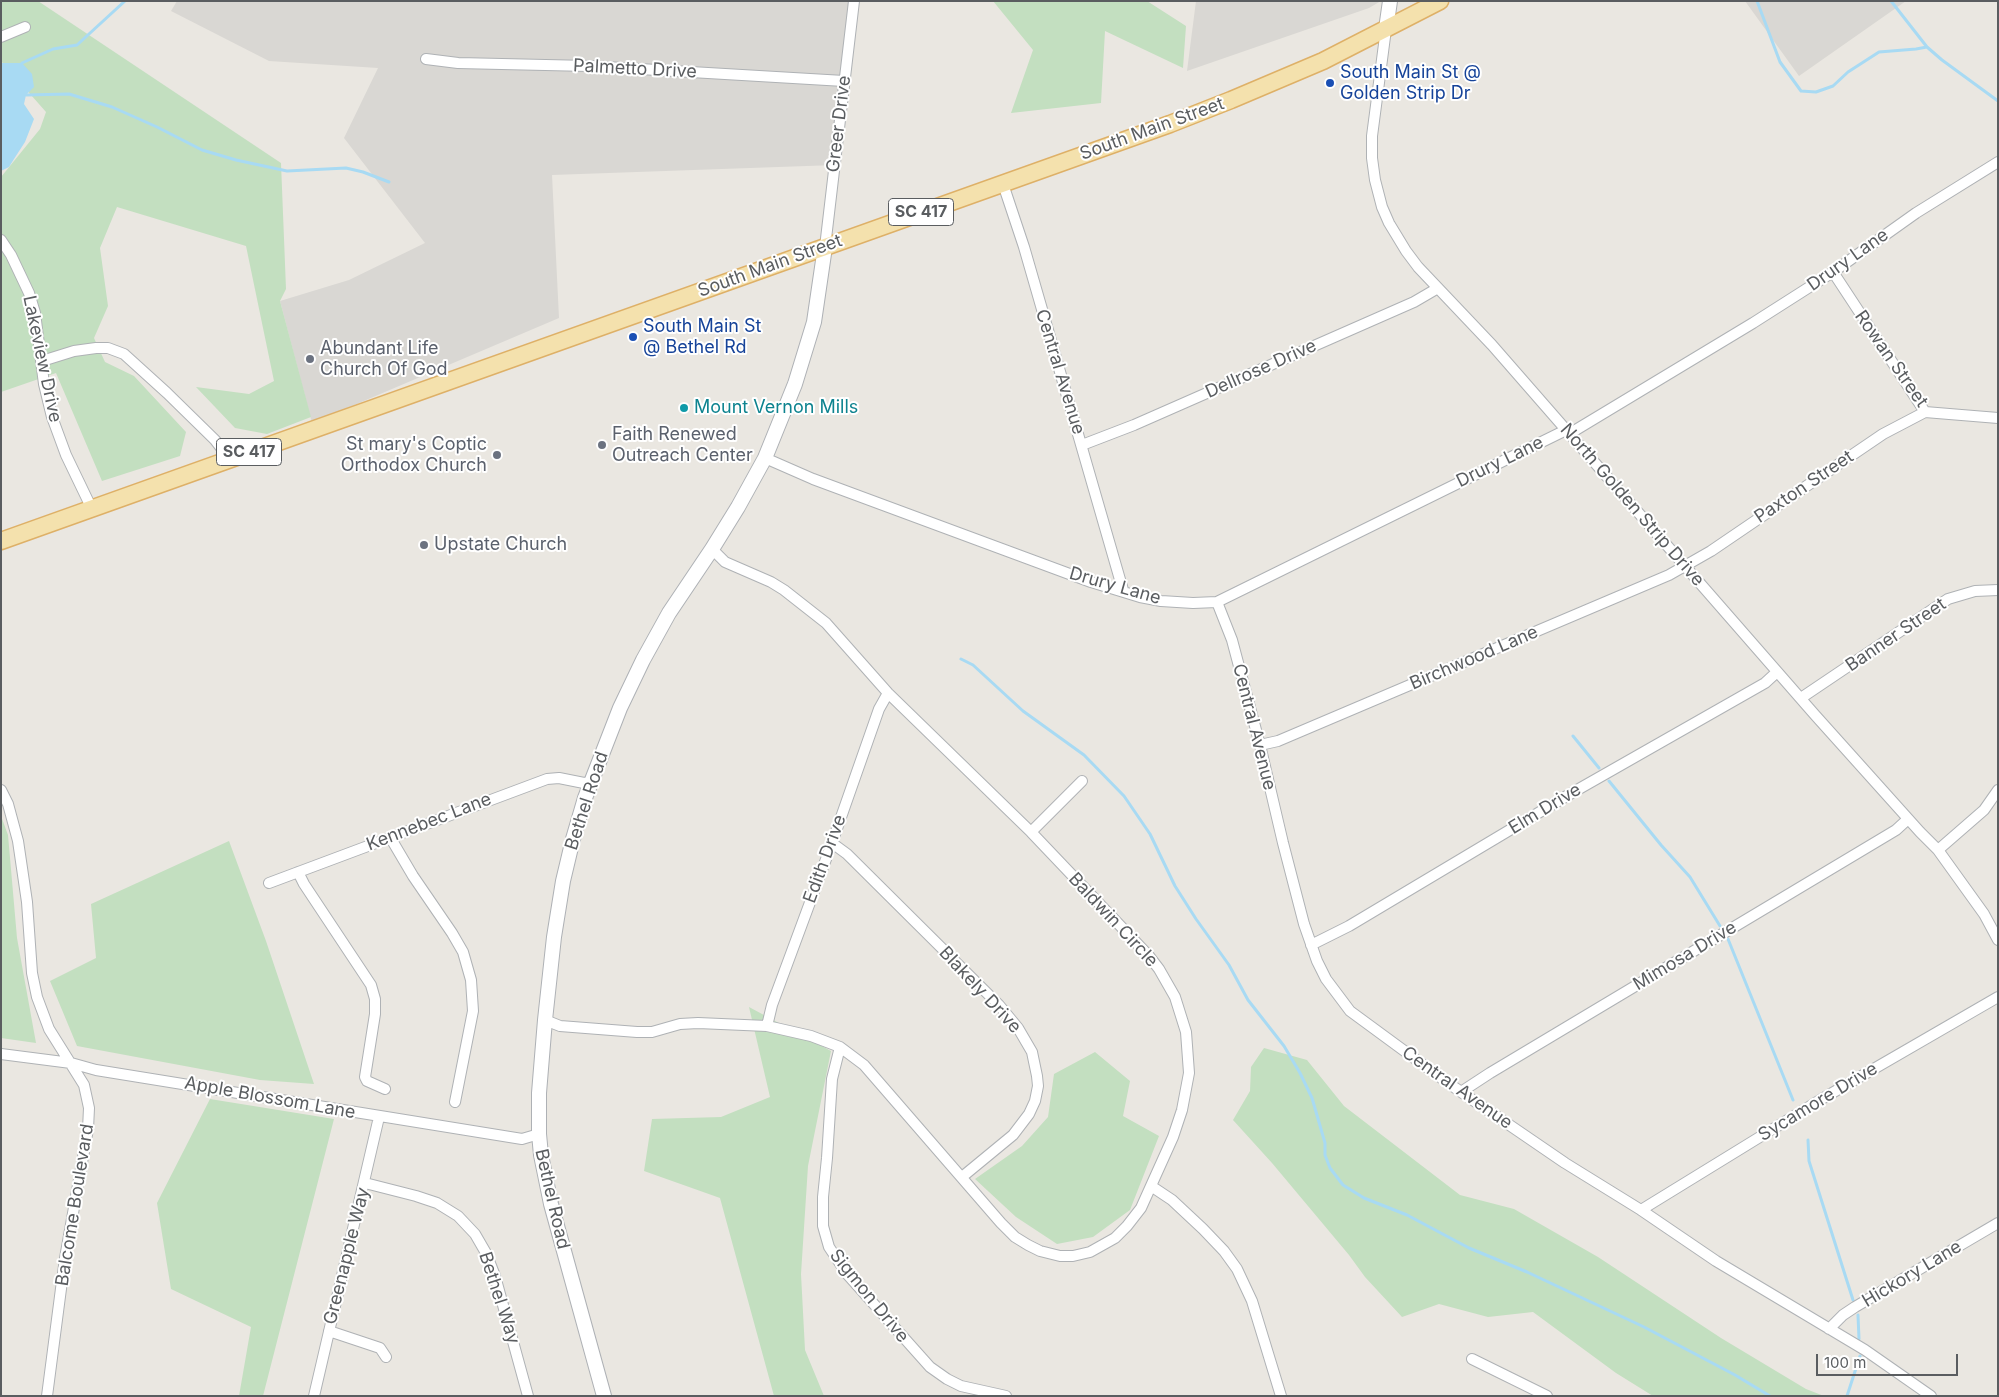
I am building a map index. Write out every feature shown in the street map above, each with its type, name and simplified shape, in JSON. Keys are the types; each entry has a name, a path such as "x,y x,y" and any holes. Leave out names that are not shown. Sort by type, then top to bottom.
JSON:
{"main road":[{"name":"South Main Street","path":"91,507 337,422 1231,100 1323,61 1440,1"},
{"name":"SC 417","path":"1,541 91,507"}],"street":[{"name":"Greer Drive","path":"824,247 854,1"},
{"path":"1386,29 1390,1"},
{"path":"1,37 25,27"},
{"name":"North Golden Strip Drive","path":"1386,29 1372,136 1372,158 1382,207 1396,236 1418,267 1492,345 1777,672 1938,850 1974,898 1998,940"},
{"name":"Palmetto Drive","path":"426,59 458,63 589,66 844,81"},
{"name":"Drury Lane","path":"765,458 813,479 1090,582 1123,590 1140,597 1161,601 1217,602 1568,432 1753,323 1833,272 1916,213 1998,162"},
{"name":"Central Avenue","path":"1002,184 1024,247 1123,590"},
{"name":"Lakeview Drive","path":"1,240 29,293 35,313 44,384 52,416 66,455 91,507"},
{"name":"Bethel Road","path":"604,1396 551,1204 541,1155 539,1134 539,1093 545,1020 554,937 563,881 573,840 592,782 620,708 643,660 669,613 712,549 765,458 808,347 819,297 824,247"},
{"name":"Rowan Street","path":"1833,272 1925,412 1998,418"},
{"name":"Dellrose Drive","path":"1082,445 1134,425 1378,318 1414,302 1438,288"},
{"path":"42,361 74,351 96,348 108,348 124,354 167,392 215,440 229,458"},
{"name":"Paxton Street","path":"1685,566 1883,434 1925,412"},
{"name":"Baldwin Circle","path":"545,1020 560,1026 637,1032 652,1032 680,1024 698,1023 768,1026 811,1036 840,1047 864,1065 1000,1223 1015,1237 1040,1251 1060,1256 1084,1254 1115,1238 1136,1215 1174,1137 1187,1091 1189,1054 1186,1032 1181,1013 1168,983 1149,956 1031,832 888,693 826,622 784,590 771,582 725,562 712,549"},
{"name":"Birchwood Lane","path":"1260,745 1278,741 1426,679 1653,583 1685,566"},
{"name":"Banner Street","path":"1801,698 1948,599 1975,591 1998,590"},
{"name":"Central Avenue","path":"1217,602 1232,640 1260,745 1283,843 1312,945 1326,979 1350,1011 1565,1163 1716,1261 1865,1350 1931,1396"},
{"name":"Elm Drive","path":"1312,945 1349,926 1570,794 1765,683 1777,672"},
{"name":"Edith Drive","path":"768,1026 772,1005 832,843 878,709 888,693"},
{"name":"Kennebec Lane","path":"269,883 547,779 559,778 584,783 592,782"},
{"path":"1031,832 1082,781"},
{"name":"Balcome Boulevard","path":"1,790 8,804 18,841 28,902 32,974 37,997 49,1029 72,1062 84,1085 88,1101 89,1118 65,1258 47,1396"},
{"path":"1938,850 1984,810 1998,790"},
{"name":"Mimosa Drive","path":"1462,1092 1490,1073 1896,830 1908,819"},
{"path":"390,837 463,952 472,980 473,1011 455,1102"},
{"name":"Blakely Drive","path":"832,843 847,854 999,1005 1018,1028 1032,1052 1038,1076 1038,1086 1035,1101 1029,1114 1013,1134 962,1177"},
{"path":"298,872 371,985 375,999 375,1014 365,1077 367,1081 385,1090"},
{"name":"Sycamore Drive","path":"1640,1210 1820,1100 1998,997"},
{"name":"Sigmon Drive","path":"840,1047 832,1079 823,1197 823,1226 829,1247 847,1274 930,1367 961,1386 1001,1395"},
{"name":"Apple Blossom Lane","path":"1,1054 72,1062 96,1070 258,1095 379,1117 522,1138 539,1134"},
{"name":"Greenapple Way","path":"314,1396 379,1117"},
{"name":"Bethel Way","path":"365,1183 437,1203 458,1216 475,1234 486,1253 495,1276 528,1396"},
{"path":"1151,1186 1172,1200 1203,1229 1224,1251 1236,1269 1252,1301 1277,1394"},
{"name":"Hickory Lane","path":"1830,1329 1843,1316 1856,1307 1998,1223"},
{"path":"329,1330 380,1348 386,1357"},
{"path":"1472,1359 1547,1396"}],"shaded area":[{"path":"177,1 853,1 835,165 552,175 559,318 312,423 280,301 349,280 425,243 344,138 378,68 269,61 171,11"},
{"path":"1196,1 1381,1 1369,8 1187,71"},
{"path":"1745,1 1906,1 1799,76"}],"green space":[{"path":"1,1 38,1 281,163 286,289 280,301 311,417 267,434 235,428 196,387 249,394 274,381 246,246 117,207 100,248 108,306 94,338 105,362 134,376 186,432 180,456 102,481 56,373 1,392 1,177 40,129 46,112 1,61"},
{"path":"993,1 1147,1 1186,26 1183,68 1105,31 1101,103 1011,113 1033,50"},
{"path":"1,816 8,835 17,938 36,1043 1,1038"},
{"path":"229,841 266,941 314,1084 260,1080 77,1046 50,981 96,958 91,904"},
{"path":"749,1007 831,1051 808,1166 801,1274 805,1350 824,1396 774,1396 720,1198 644,1171 652,1119 721,1117 770,1097"},
{"path":"1264,1048 1307,1060 1344,1106 1460,1195 1514,1209 1598,1257 1721,1338 1806,1389 1824,1396 1653,1396 1616,1373 1533,1312 1488,1317 1439,1304 1402,1317 1365,1277 1349,1255 1272,1163 1233,1120 1250,1091 1251,1067"},
{"path":"1095,1052 1130,1081 1123,1116 1159,1136 1130,1210 1093,1237 1057,1244 1016,1217 975,1179 1022,1146 1048,1117 1054,1074"},
{"path":"210,1099 334,1119 263,1396 239,1396 251,1327 171,1289 157,1203"}],"water":[{"path":"1,63 22,63 32,74 34,87 26,95 24,104 34,119 25,142 9,167 1,171"}],"waterway":[{"path":"22,63 53,49 77,45 125,1"},
{"path":"1757,1 1780,62 1801,91 1816,92 1833,86 1848,72 1879,52 1927,47"},
{"path":"1891,1 1927,47 1998,101"},
{"path":"26,95 69,94 112,107 202,150 236,160 287,171 346,168 389,182"},
{"path":"961,659 973,665 1023,711 1084,755 1124,796 1150,834 1175,886 1229,965 1248,1000 1284,1046 1300,1073 1312,1098 1325,1143 1325,1155 1330,1168 1343,1185 1364,1198 1407,1215 1469,1248 1527,1272 1644,1327 1735,1375 1770,1396"},
{"path":"1573,736 1599,768"},
{"path":"1609,781 1661,845 1690,877 1720,926"},
{"path":"1728,939 1793,1100"},
{"path":"1808,1140 1809,1161 1853,1300"},
{"path":"1858,1315 1859,1339"},
{"path":"1847,1396 1860,1356"}],"place":[{"name":"South Main St @ Golden Strip Dr","path":"1330,83"},
{"name":"South Main St @ Bethel Rd","path":"633,337"},
{"name":"Abundant Life Church Of God","path":"310,359"},
{"name":"Mount Vernon Mills","path":"684,408"},
{"name":"Faith Renewed Outreach Center","path":"602,445"},
{"name":"St mary's Coptic Orthodox Church","path":"497,455"},
{"name":"Upstate Church","path":"424,545"}]}
